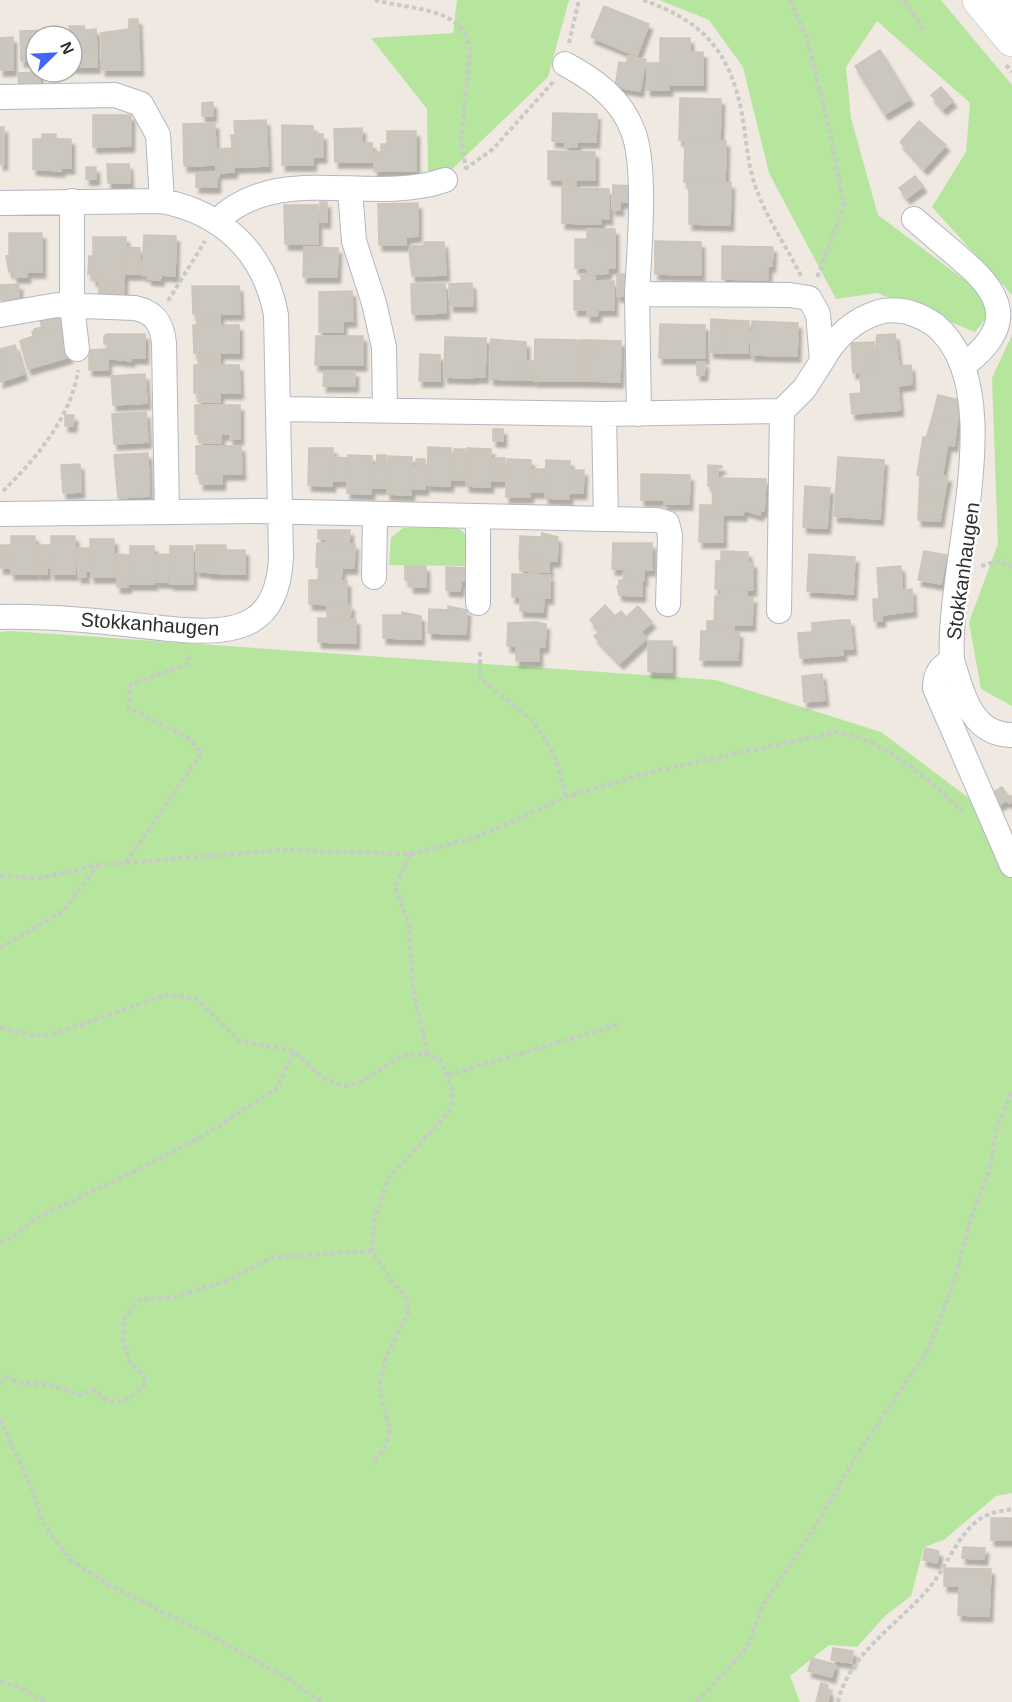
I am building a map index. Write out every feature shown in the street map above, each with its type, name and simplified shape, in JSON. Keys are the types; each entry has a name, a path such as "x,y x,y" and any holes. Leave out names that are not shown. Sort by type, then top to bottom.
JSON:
{"main road":[{"path":"978,0 1012,40"}],"street":[{"path":"566,64 604,89 616,102 634,132 639,174 637,294 639,414"},
{"path":"0,97 115,95 141,104 158,135 162,201"},
{"path":"217,221 245,200 272,190 413,189 445,180"},
{"path":"350,190 354,241 374,303 384,347 385,410"},
{"path":"72,201 72,305 76,349"},
{"name":"Stokkanhaugen","path":"0,203 162,201 188,206 217,221 251,252 263,271 273,295 276,315 280,512 280,574 277,590 262,613 245,624 223,631 77,619 0,617"},
{"path":"914,219 986,280 1003,303 1005,314 999,336 991,347 968,362"},
{"path":"637,294 790,295 809,298 818,314 822,361"},
{"path":"0,315 72,305 135,308 144,310 157,320 164,343 167,512"},
{"name":"Stokkanhaugen","path":"782,411 804,389 831,345 848,327 874,314 896,310 921,317 940,329 958,345 968,362 978,402 980,449 951,627 952,660 940,668 935,677 937,700 1012,865"},
{"path":"278,409 604,414 782,411 779,611"},
{"path":"604,414 606,519"},
{"path":"0,514 280,512 657,520 667,523 670,535 668,604"},
{"path":"374,577 375,515"},
{"path":"478,518 478,603"},
{"path":"952,660 965,697 980,725 990,733 1012,735"}],"path":[{"path":"375,0 446,15 462,28 469,39 470,53 462,139 466,169"},
{"path":"445,180 466,169 493,149 534,105 566,64 579,0"},
{"path":"644,0 684,17 697,26 723,56 736,90 754,182 776,232 805,282 809,298"},
{"path":"790,0 808,42 828,123 844,206 809,298"},
{"path":"904,0 924,31"},
{"path":"157,320 217,221"},
{"path":"0,494 43,447 72,396 78,366 76,349"},
{"path":"962,561 983,566 999,561 1012,567"},
{"path":"126,862 201,754 189,739 128,707 131,684 188,663 189,629"},
{"path":"480,652 480,678 534,722 555,756 566,797"},
{"path":"0,876 40,878 98,865 282,850 410,854 477,837 566,797 651,772 837,732 855,735 881,748 924,777 972,819"},
{"path":"410,854 394,886 409,925 413,987 427,1054"},
{"path":"0,948 63,910 98,865"},
{"path":"0,1027 28,1035 51,1035 166,995 196,998 240,1041 294,1051 324,1079 344,1086 361,1082 402,1056 427,1054 441,1060 453,1093 450,1111 388,1179 374,1221 372,1251 395,1286 405,1294 408,1313 387,1355 379,1388 390,1430 385,1448 372,1464"},
{"path":"448,1075 621,1024"},
{"path":"0,1243 13,1237 34,1219 206,1134 277,1088 294,1051"},
{"path":"697,1702 747,1648 763,1605 820,1519 856,1456 929,1348 954,1282 972,1215 989,1172 997,1128 1012,1091"},
{"path":"0,1383 6,1377 22,1383 58,1386 79,1395 94,1390 109,1402 117,1402 142,1389 146,1381 124,1349 124,1319 140,1299 171,1298 226,1281 273,1257 372,1251"},
{"path":"0,1419 32,1489 43,1524 70,1560 109,1585 213,1637 290,1680 321,1702"},
{"path":"838,1702 842,1687 880,1634 929,1588 964,1536 978,1521 994,1513 1012,1509"},
{"path":"0,1682 20,1687 46,1702"}],"green space":[{"path":"457,0 569,0 548,77 445,176 428,172 427,109 371,38 453,33"},
{"path":"659,0 941,0 1012,85 1012,295 932,207 966,152 970,103 877,21 846,67 851,118 878,215 986,296 986,318 975,332 877,293 836,299 769,173 743,67 709,20"},
{"path":"1012,335 1012,706 981,689 969,622 998,544 992,378"},
{"path":"403,528 458,528 469,537 468,566 389,565 391,538"},
{"path":"0,632 716,680 881,732 982,808 1012,877 1012,1493 996,1496 944,1540 924,1547 911,1596 885,1616 857,1647 829,1645 790,1676 800,1702 0,1702"}],"building":[{"path":"604,6 649,24 637,56 591,37"},
{"path":"129,19 138,19 140,70 102,70 101,33 128,29 129,32"},
{"path":"84,26 85,30 96,29 97,67 84,67"},
{"path":"20,31 24,31 24,61 21,61"},
{"path":"13,37 13,70 0,70 0,38"},
{"path":"660,38 690,38 690,52 703,52 703,85 661,85 667,76 660,63"},
{"path":"880,50 910,99 885,114 855,66"},
{"path":"628,56 646,59 640,91 615,87 619,62 626,63"},
{"path":"647,63 660,63 667,76 661,85 669,85 669,90 647,90"},
{"path":"18,73 24,73 24,84 40,84 40,87 19,88"},
{"path":"941,87 953,101 943,109 931,95"},
{"path":"680,98 721,99 720,141 679,140"},
{"path":"213,102 213,116 202,116 202,103"},
{"path":"553,113 597,114 596,142 577,142 577,147 565,147 565,142 552,141"},
{"path":"93,115 131,115 131,146 93,147"},
{"path":"266,120 268,166 235,167 235,147 232,148 231,135 235,135 234,121"},
{"path":"919,121 946,145 924,169 900,142"},
{"path":"215,123 216,165 184,166 183,124"},
{"path":"282,125 313,126 313,165 282,165"},
{"path":"0,127 4,127 4,164 0,164"},
{"path":"362,128 362,143 372,143 372,162 335,162 334,129"},
{"path":"387,131 416,131 416,171 374,171 374,152 381,152 381,144 387,144"},
{"path":"42,134 56,134 56,139 71,139 71,168 61,168 61,171 33,169 33,139 42,139"},
{"path":"313,134 323,134 323,157 313,157"},
{"path":"685,140 726,141 725,183 684,182"},
{"path":"233,148 234,172 216,173 216,149"},
{"path":"548,151 595,152 595,180 576,180 576,186 563,186 563,180 548,179"},
{"path":"107,164 129,164 130,183 108,183"},
{"path":"86,167 96,167 96,179 86,179"},
{"path":"196,173 217,173 217,187 196,187"},
{"path":"915,176 923,186 907,198 899,188"},
{"path":"689,182 731,183 730,225 689,224"},
{"path":"613,185 632,186 632,202 620,202 620,210 612,209"},
{"path":"562,188 609,189 609,219 601,218 601,224 562,223"},
{"path":"320,202 327,202 327,222 320,222"},
{"path":"418,203 418,236 406,237 406,245 379,245 378,204"},
{"path":"284,205 318,205 318,244 285,244"},
{"path":"587,229 615,229 615,240 587,239"},
{"path":"9,233 42,233 42,272 27,272 27,277 14,277 14,272 9,272 6,256 9,255"},
{"path":"144,235 176,236 175,276 161,275 160,280 148,279 148,275 142,275"},
{"path":"93,237 126,237 124,282 93,280 93,274 88,274 89,256 93,256"},
{"path":"575,239 615,240 615,268 608,268 608,273 587,274 587,268 575,268"},
{"path":"655,241 701,242 701,275 655,274"},
{"path":"424,242 444,242 446,275 412,276 409,250 411,246 424,246"},
{"path":"722,246 773,247 772,266 768,266 768,280 722,279"},
{"path":"126,247 140,248 140,274 126,274"},
{"path":"304,247 338,248 337,277 303,277"},
{"path":"581,274 595,275 595,281 614,281 614,310 598,310 597,316 587,316 587,310 574,310 574,281 581,281"},
{"path":"617,274 630,274 629,296 617,296"},
{"path":"99,282 124,282 124,298 99,298"},
{"path":"472,283 473,306 450,306 449,284"},
{"path":"19,284 19,299 0,300 0,285"},
{"path":"411,284 445,284 446,313 412,314"},
{"path":"192,286 239,286 240,314 193,314"},
{"path":"352,291 353,321 319,321 319,292"},
{"path":"197,314 220,314 220,323 197,324"},
{"path":"51,316 62,316 66,330 48,333 46,328 35,331 34,329 42,327 40,320"},
{"path":"711,319 727,320 726,353 710,352"},
{"path":"727,320 749,321 748,353 726,353"},
{"path":"319,321 343,321 343,332 319,332"},
{"path":"752,321 798,323 797,356 751,355"},
{"path":"660,324 705,325 705,358 659,358"},
{"path":"193,325 239,325 239,353 194,353"},
{"path":"46,328 48,333 60,329 69,357 28,369 20,341 33,336 32,332"},
{"path":"107,334 145,334 145,358 131,358 131,361 107,358 108,344 104,344 104,336"},
{"path":"895,334 899,366 911,365 912,384 898,386 900,410 852,414 850,394 861,393 860,373 873,371 872,355 875,355 877,335"},
{"path":"316,336 363,336 363,365 315,365"},
{"path":"445,337 476,338 473,378 444,377"},
{"path":"476,338 486,338 485,377 473,377"},
{"path":"491,339 526,342 526,361 520,361 519,380 490,379"},
{"path":"535,339 577,340 577,381 534,381"},
{"path":"579,340 592,340 591,381 578,381"},
{"path":"592,340 621,341 620,382 591,381"},
{"path":"874,342 873,371 853,373 851,343"},
{"path":"15,345 24,374 0,382 0,349"},
{"path":"108,349 108,370 89,370 89,350"},
{"path":"198,353 220,353 220,363 198,363"},
{"path":"420,354 440,355 440,381 419,381"},
{"path":"520,361 533,361 532,380 519,380"},
{"path":"697,362 705,362 704,375 697,375"},
{"path":"194,365 239,365 240,393 194,393"},
{"path":"324,371 355,371 355,386 323,386"},
{"path":"145,374 147,403 113,405 111,376"},
{"path":"198,393 220,393 220,402 198,402"},
{"path":"938,395 960,400 957,425 932,418"},
{"path":"195,405 240,405 240,439 230,439 230,434 195,434"},
{"path":"146,412 148,442 114,444 112,414"},
{"path":"65,415 74,415 73,426 65,426"},
{"path":"932,418 957,425 954,446 948,444 942,476 917,475 923,437 926,438"},
{"path":"493,429 503,429 503,441 493,441"},
{"path":"199,434 221,434 221,443 199,443"},
{"path":"196,446 241,446 242,474 196,474"},
{"path":"428,447 451,448 450,486 427,485"},
{"path":"309,448 333,448 332,486 308,485"},
{"path":"467,448 491,449 490,487 466,486"},
{"path":"454,449 465,449 465,480 451,480"},
{"path":"148,453 149,496 118,498 114,455"},
{"path":"348,455 372,456 371,494 347,493"},
{"path":"377,455 386,455 385,488 371,488 372,465 376,465"},
{"path":"388,456 412,457 411,495 387,494"},
{"path":"333,457 347,458 346,481 332,481"},
{"path":"838,457 884,460 880,519 834,516"},
{"path":"491,458 505,458 504,481 490,481"},
{"path":"416,459 425,459 425,489 411,489 411,466 416,466"},
{"path":"507,459 531,460 530,497 506,497"},
{"path":"546,460 570,461 569,499 545,498"},
{"path":"80,464 81,492 63,493 61,465"},
{"path":"708,465 722,466 718,468 718,478 766,479 764,511 760,511 760,515 744,510 743,515 712,514 713,486 708,486"},
{"path":"530,469 545,469 544,492 530,492"},
{"path":"570,470 584,470 583,493 569,493"},
{"path":"222,474 222,484 200,484 200,475"},
{"path":"641,474 690,475 689,504 664,504 664,500 641,500"},
{"path":"920,475 948,476 944,497 919,496"},
{"path":"805,486 830,488 827,528 803,527"},
{"path":"919,496 944,497 940,521 918,520"},
{"path":"700,505 712,505 712,514 723,515 723,542 699,542"},
{"path":"318,530 350,530 349,544 326,543 326,539 318,539"},
{"path":"542,533 558,537 557,561 519,560 520,536 541,537"},
{"path":"11,536 35,536 35,574 11,574"},
{"path":"51,536 75,536 75,574 51,574"},
{"path":"90,539 114,539 114,577 91,577"},
{"path":"317,543 355,544 354,568 316,567"},
{"path":"613,543 652,543 652,570 644,570 644,580 623,580 624,569 612,569"},
{"path":"0,545 11,545 11,568 0,568"},
{"path":"37,545 51,545 51,568 47,568 47,574 37,574"},
{"path":"196,545 208,545 208,572 196,571"},
{"path":"208,545 226,545 226,550 245,550 245,574 208,573"},
{"path":"130,546 154,546 154,584 130,584"},
{"path":"170,546 193,546 193,584 170,584"},
{"path":"77,548 90,548 91,571 85,571 86,577 78,577"},
{"path":"721,551 748,552 748,562 753,562 753,590 715,589 716,561 721,561"},
{"path":"924,551 947,555 941,584 918,580"},
{"path":"116,554 130,555 128,587 117,587"},
{"path":"170,554 169,582 156,582 155,555"},
{"path":"809,554 855,557 853,594 807,591"},
{"path":"520,560 549,561 549,572 520,571"},
{"path":"405,566 426,566 426,587 410,587 410,580 405,580"},
{"path":"901,566 902,590 912,589 913,611 882,615 882,621 874,621 873,599 879,599 877,568"},
{"path":"446,567 468,568 468,581 461,581 460,591 446,590"},
{"path":"319,568 342,568 341,581 318,580"},
{"path":"512,574 550,575 550,598 512,597"},
{"path":"309,580 347,581 347,605 309,604"},
{"path":"619,580 642,581 642,596 619,595 617,586 619,586"},
{"path":"721,589 747,590 747,597 753,597 752,625 714,625 715,596 721,596"},
{"path":"520,598 544,598 543,612 520,611"},
{"path":"327,604 351,605 350,619 327,618"},
{"path":"605,605 615,616 621,611 626,617 638,606 652,622 641,632 647,638 620,663 594,636 600,631 590,620"},
{"path":"448,606 467,610 466,634 428,633 429,609 448,610"},
{"path":"402,612 421,616 421,639 383,638 383,615 402,615"},
{"path":"318,618 356,619 356,643 318,642"},
{"path":"850,620 853,649 843,649 843,655 800,658 798,633 812,632 812,623"},
{"path":"707,621 714,621 714,625 734,625 734,632 739,632 738,660 700,660 701,631 707,631"},
{"path":"508,623 546,624 545,647 507,646"},
{"path":"648,641 672,641 672,672 648,671"},
{"path":"516,647 539,647 539,661 516,661"},
{"path":"822,674 825,700 804,702 802,676"},
{"path":"1002,787 1008,796 1012,796 1012,801 1009,803 1007,800 999,805 992,793"},
{"path":"991,1518 1012,1518 1012,1540 991,1540"},
{"path":"963,1547 985,1548 984,1559 962,1558"},
{"path":"925,1548 939,1551 937,1563 923,1560"},
{"path":"944,1568 991,1569 989,1616 958,1615 959,1586 944,1586"},
{"path":"833,1648 853,1651 852,1663 831,1660"},
{"path":"812,1658 835,1664 832,1677 808,1671"},
{"path":"821,1683 828,1685 827,1689 830,1692 828,1702 816,1702"}]}
